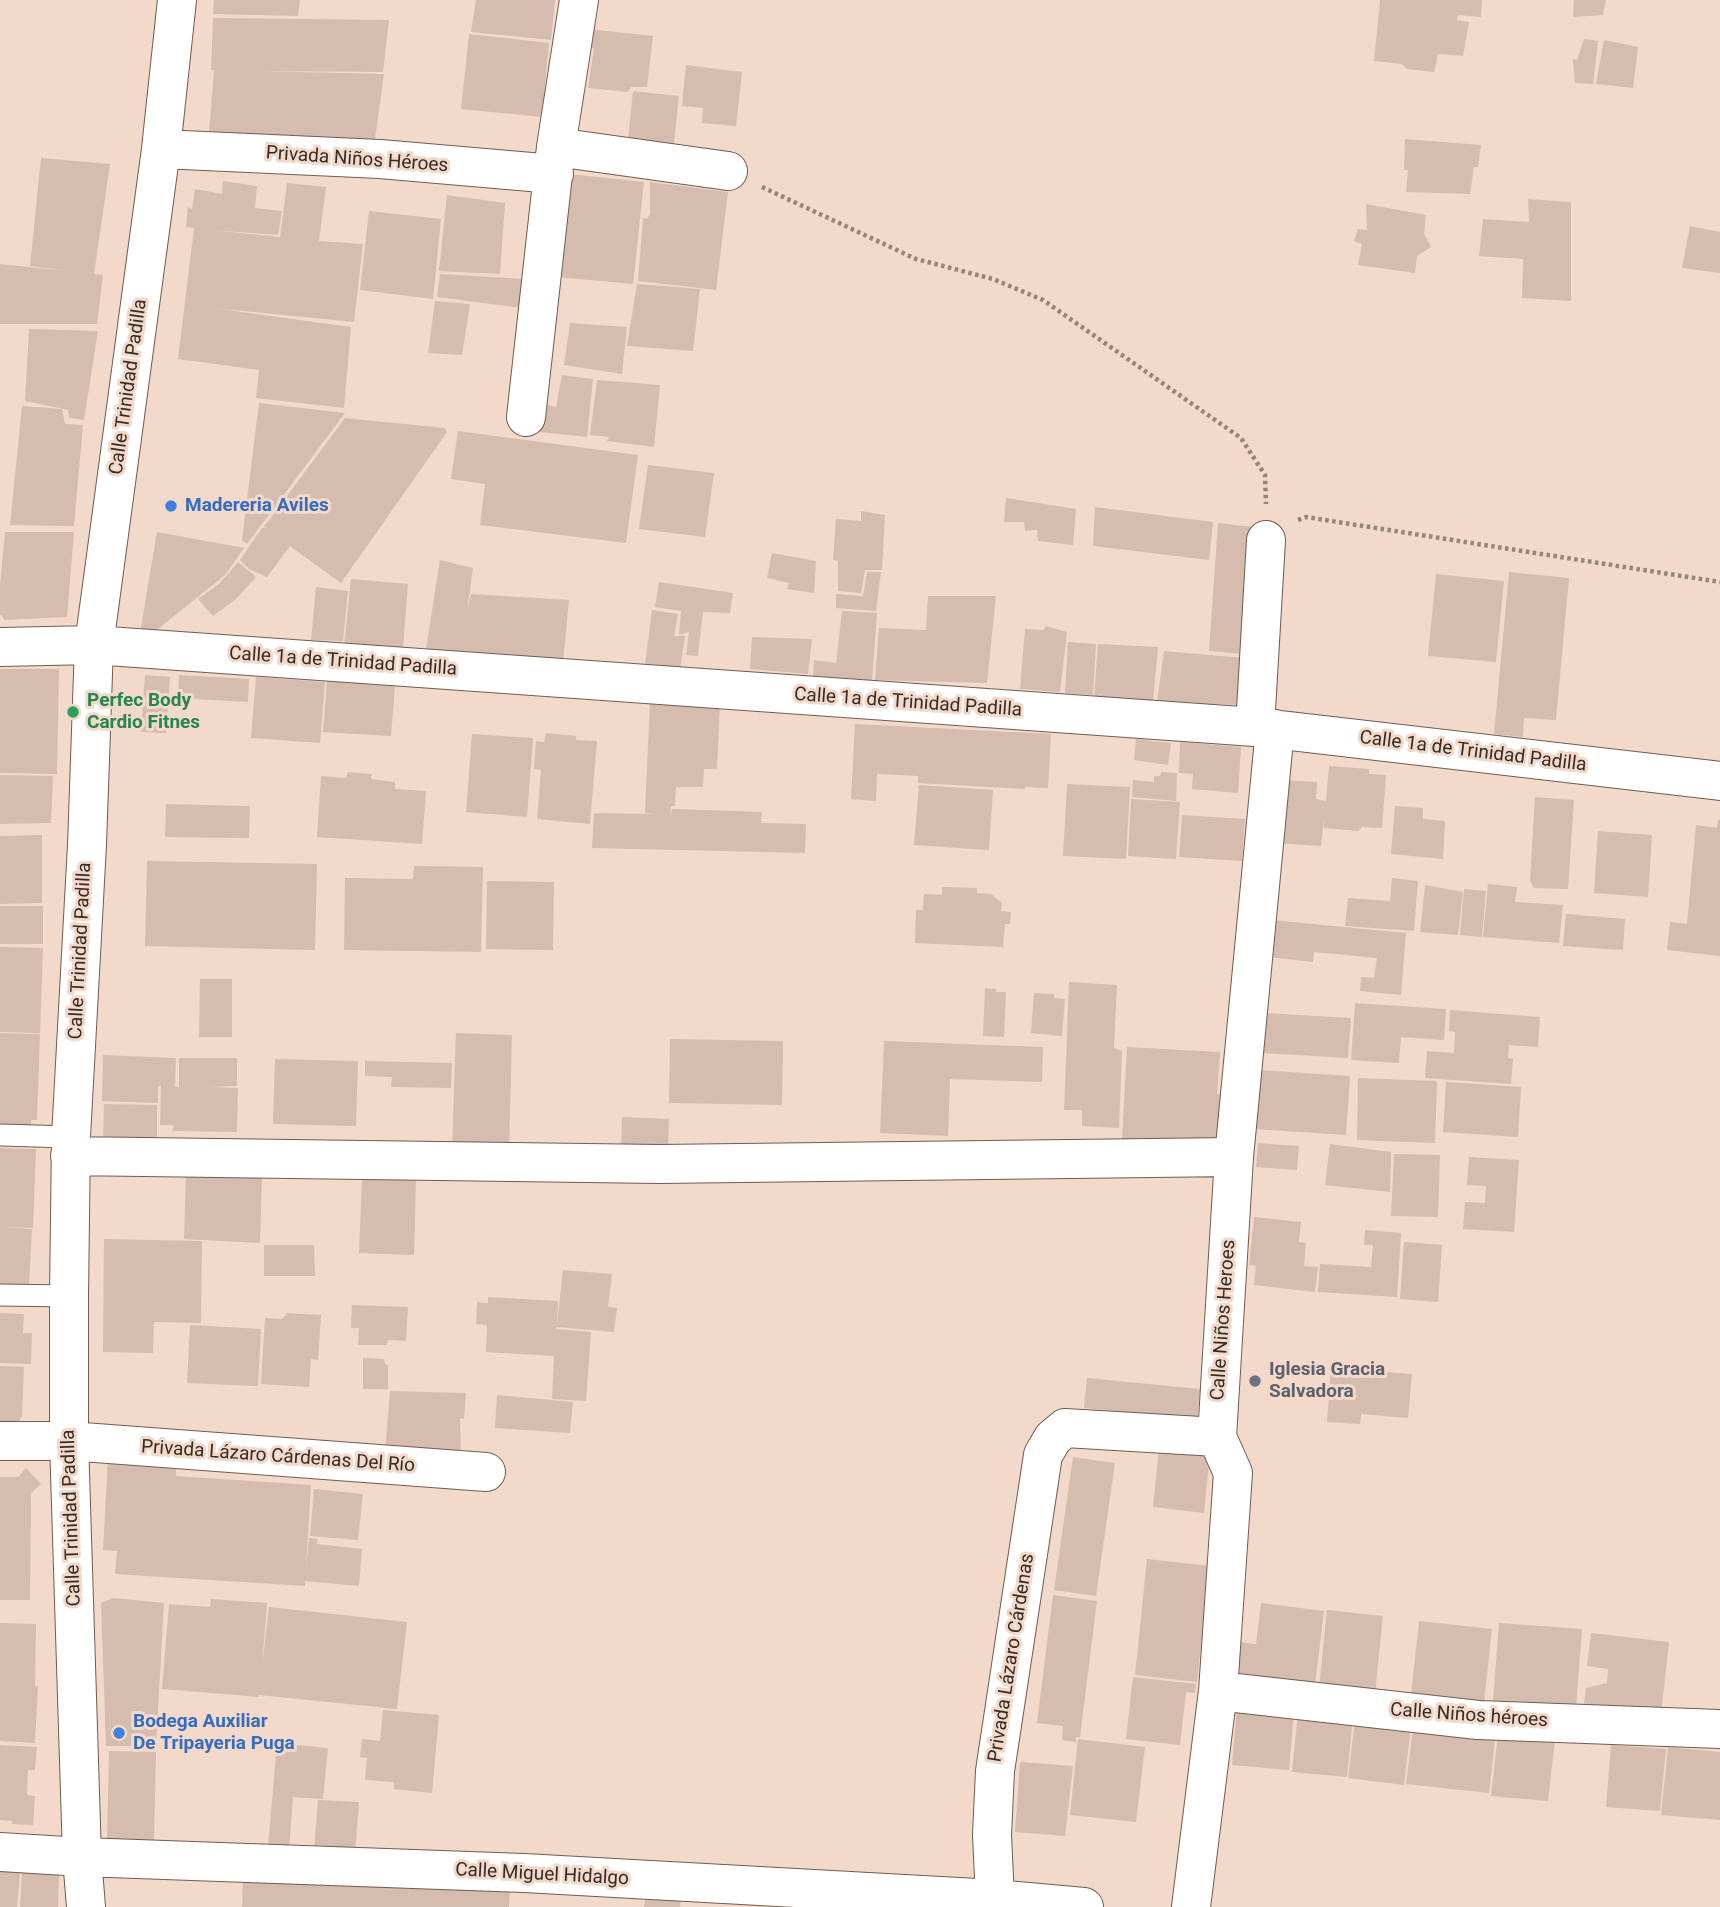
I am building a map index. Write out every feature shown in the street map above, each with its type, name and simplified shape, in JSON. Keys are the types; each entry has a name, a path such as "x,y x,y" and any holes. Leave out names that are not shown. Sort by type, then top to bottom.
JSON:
{"street":[{"name":"Calle Trinidad Padilla","path":"86,1907 82,1857 69,1441 69,1296 71,1146 87,845 94,645 161,149 177,0"},
{"path":"526,417 555,161 579,0"},
{"name":"Privada Niños Héroes","path":"161,149 380,159 555,161 728,171"},
{"name":"Calle Niños Heroes","path":"1191,1907 1218,1691 1233,1473 1217,1437 1265,728 1266,540"},
{"name":"Calle 1a de Trinidad Padilla","path":"0,647 94,645 1265,728 1720,781"},
{"path":"71,1146 659,1164 1234,1157"},
{"name":"Privada Lázaro Cárdenas","path":"995,1899 992,1835 995,1771 1043,1455 1053,1438 1065,1428 1217,1437"},
{"name":"Privada Lázaro Cárdenas Del Río","path":"0,1441 69,1441 486,1472"},
{"name":"Calle Niños héroes","path":"1218,1691 1478,1720 1720,1729"},
{"name":"Calle Miguel Hidalgo","path":"0,1852 524,1873 995,1899 1084,1907"}],"lane":[{"path":"0,1135 71,1146"},
{"path":"0,1295 69,1296"}],"path":[{"path":"728,171 916,259 993,279 1043,300 1156,377 1241,438 1265,475 1266,540"},
{"path":"1266,540 1283,525 1306,517 1720,582"}],"building":[{"path":"214,0 300,0 298,16 213,14"},
{"path":"476,0 555,0 551,40 471,32"},
{"path":"1380,0 1482,0 1481,17 1458,15 1457,20 1469,22 1463,56 1438,54 1434,72 1407,69 1402,64 1374,61"},
{"path":"1574,0 1606,0 1603,15 1573,17"},
{"path":"213,18 389,20 383,72 257,71 384,74 375,139 209,134 214,70 211,70"},
{"path":"589,29 653,36 647,87 631,87 628,92 588,88 594,48 587,47"},
{"path":"469,34 549,43 542,117 461,109"},
{"path":"1584,39 1598,41 1593,84 1575,83 1573,59 1577,60"},
{"path":"1604,40 1638,47 1633,88 1596,84"},
{"path":"686,65 742,72 736,126 702,123 703,108 682,106"},
{"path":"633,91 679,96 673,152 627,148"},
{"path":"1405,139 1481,145 1470,194 1406,192 1408,170 1404,170"},
{"path":"41,158 110,164 94,274 103,275 97,324 0,324 0,264 67,271 30,266"},
{"path":"569,174 644,182 633,284 556,277"},
{"path":"223,181 257,186 255,208 282,211 278,235 210,230 280,237 287,183 326,187 319,241 363,244 354,322 213,308 351,327 344,408 256,398 259,370 178,359 194,228 186,227 188,207 192,209 195,189 222,194"},
{"path":"650,182 728,192 716,290 638,281 643,218 647,219 650,214"},
{"path":"447,195 505,203 500,274 439,271"},
{"path":"1528,199 1571,202 1571,301 1522,298 1523,259 1479,256 1483,219 1529,222"},
{"path":"1366,204 1426,215 1424,234 1431,247 1417,256 1415,273 1358,265 1362,244 1354,241 1358,229 1367,230"},
{"path":"369,211 441,219 433,299 360,290"},
{"path":"1690,226 1720,232 1720,273 1682,268"},
{"path":"440,274 524,279 522,308 437,297"},
{"path":"637,284 700,289 693,351 627,346"},
{"path":"435,301 470,304 462,355 428,353"},
{"path":"570,323 627,327 622,374 564,365"},
{"path":"29,329 98,331 84,420 69,418 68,410 25,401"},
{"path":"562,375 593,379 587,437 540,432 544,404 556,407"},
{"path":"597,380 660,385 654,447 607,441 609,437 590,435"},
{"path":"259,403 345,413 247,544 242,540"},
{"path":"22,406 62,409 65,424 83,425 74,526 10,525"},
{"path":"345,418 445,428 447,432 341,583 290,546 267,577 249,569 240,560 262,528 267,528 264,527"},
{"path":"458,431 638,455 626,543 480,525 485,484 451,479"},
{"path":"648,465 714,473 705,537 639,529"},
{"path":"1006,498 1076,509 1073,545 1038,541 1037,530 1025,531 1024,522 1004,522"},
{"path":"1095,507 1213,522 1209,560 1093,546"},
{"path":"861,511 885,515 882,570 865,570 861,593 838,591 838,561 833,560 836,519 861,521"},
{"path":"1218,523 1254,527 1243,654 1209,651"},
{"path":"5,532 74,532 67,617 4,620 0,615"},
{"path":"157,532 244,548 225,575 138,645"},
{"path":"772,553 816,561 814,593 787,589 789,583 767,578"},
{"path":"440,560 473,568 467,612 471,594 569,600 563,661 461,655 426,649"},
{"path":"238,562 256,577 236,599 213,616 198,599 220,583"},
{"path":"867,572 881,572 876,611 836,608 836,594 863,596"},
{"path":"1509,572 1569,578 1556,720 1524,718 1523,737 1494,734"},
{"path":"1436,574 1504,581 1496,662 1428,656"},
{"path":"351,579 408,584 403,648 344,646"},
{"path":"659,582 733,593 730,613 703,612 698,656 686,655 689,632 679,635 681,611 655,607"},
{"path":"316,587 348,591 343,641 311,640"},
{"path":"928,596 996,596 987,683 875,680 879,628 926,630"},
{"path":"652,610 678,614 674,636 685,636 680,669 645,665"},
{"path":"842,611 877,613 872,681 813,677 814,660 836,663"},
{"path":"1046,626 1067,632 1060,692 1020,689 1025,629 1043,630"},
{"path":"752,637 812,639 808,674 750,669"},
{"path":"1068,642 1096,644 1093,695 1065,693"},
{"path":"1098,644 1158,647 1153,701 1094,697"},
{"path":"1164,651 1243,658 1240,705 1157,702"},
{"path":"0,669 59,669 57,774 0,773"},
{"path":"145,675 170,677 166,733 141,732"},
{"path":"179,675 249,679 248,702 178,698"},
{"path":"256,677 325,682 320,743 251,738"},
{"path":"327,681 395,686 391,736 323,732"},
{"path":"650,701 720,704 717,769 704,769 703,787 676,787 675,806 671,806 670,815 672,809 762,812 761,823 806,824 805,853 592,848 594,813 653,814 645,813"},
{"path":"855,724 1051,734 1048,788 918,783 918,776 877,774 876,801 851,799"},
{"path":"546,733 576,736 576,740 597,741 590,824 537,819 541,770 534,769 536,741 544,742"},
{"path":"472,734 533,738 527,817 466,812"},
{"path":"1136,739 1171,743 1168,765 1134,760"},
{"path":"1180,742 1241,747 1238,793 1192,789 1193,774 1179,773"},
{"path":"1329,766 1369,769 1369,774 1386,775 1382,828 1362,827 1358,831 1324,828 1324,819 1321,846 1274,843 1279,780 1317,782 1316,799 1326,801"},
{"path":"348,772 372,774 371,779 395,782 395,789 426,791 422,844 317,837 321,776 346,778"},
{"path":"1161,772 1177,773 1176,801 1132,797 1133,780 1154,782 1154,776 1160,776"},
{"path":"0,775 53,776 51,823 0,824"},
{"path":"1067,784 1130,787 1126,859 1063,856"},
{"path":"919,785 993,790 989,850 914,845"},
{"path":"1535,797 1574,800 1568,889 1534,888 1530,881"},
{"path":"1131,799 1180,802 1176,859 1128,856"},
{"path":"166,804 250,806 249,838 165,837"},
{"path":"1395,806 1423,808 1423,819 1445,821 1443,859 1391,854"},
{"path":"1182,815 1245,819 1242,861 1179,857"},
{"path":"1718,820 1720,956 1667,950 1670,922 1687,924 1696,825 1717,828"},
{"path":"1598,831 1652,835 1648,897 1594,893"},
{"path":"42,835 42,903 0,904 0,836"},
{"path":"147,861 317,864 315,950 145,946"},
{"path":"414,866 483,867 481,952 344,950 345,878 413,879"},
{"path":"1392,878 1418,881 1414,931 1345,926 1348,898 1390,901"},
{"path":"487,881 554,882 553,950 486,949"},
{"path":"1488,884 1517,887 1515,902 1563,905 1559,943 1483,937"},
{"path":"1425,885 1463,892 1458,935 1420,932"},
{"path":"942,887 977,888 977,893 991,894 1002,903 1001,911 1011,912 1010,924 1005,924 1003,947 915,943 916,910 923,910 924,894 942,895"},
{"path":"1464,889 1486,891 1482,937 1460,935"},
{"path":"0,906 43,906 43,944 0,944"},
{"path":"1566,914 1625,919 1623,950 1563,946"},
{"path":"1272,920 1406,933 1401,995 1360,991 1361,977 1374,978 1377,958 1314,952 1313,962 1268,957"},
{"path":"0,947 43,948 40,1033 0,1032"},
{"path":"200,979 232,979 232,1037 199,1037"},
{"path":"1069,982 1117,985 1114,1048 1122,1051 1119,1128 1082,1126 1082,1110 1064,1110"},
{"path":"985,988 1006,992 1004,1037 983,1036"},
{"path":"1034,993 1054,994 1054,998 1065,999 1062,1036 1031,1033"},
{"path":"1355,1003 1446,1009 1444,1040 1401,1037 1399,1063 1351,1060"},
{"path":"1450,1010 1540,1017 1538,1047 1509,1045 1508,1058 1513,1059 1511,1084 1425,1078 1427,1051 1454,1053 1455,1032 1449,1031"},
{"path":"1264,1013 1351,1018 1348,1058 1261,1053"},
{"path":"0,1033 40,1034 37,1120 31,1120 31,1126 0,1125"},
{"path":"456,1033 512,1035 509,1152 452,1150"},
{"path":"670,1039 783,1041 782,1105 669,1103"},
{"path":"884,1041 1043,1047 1042,1082 950,1079 948,1136 880,1133"},
{"path":"1127,1047 1220,1052 1217,1094 1227,1094 1224,1146 1122,1140"},
{"path":"103,1055 176,1058 175,1087 179,1087 179,1058 237,1058 237,1086 211,1087 238,1088 237,1132 172,1131 174,1125 160,1125 161,1086 158,1086 158,1103 102,1101"},
{"path":"275,1059 358,1061 356,1126 273,1124"},
{"path":"365,1061 452,1063 451,1088 391,1087 392,1077 365,1076"},
{"path":"1258,1070 1350,1076 1346,1135 1254,1129"},
{"path":"1358,1078 1437,1081 1435,1143 1357,1140"},
{"path":"1446,1082 1521,1087 1518,1137 1443,1132"},
{"path":"104,1104 157,1105 157,1146 103,1145"},
{"path":"622,1117 669,1119 668,1145 654,1144 653,1156 621,1155"},
{"path":"1258,1143 1299,1146 1297,1170 1256,1167"},
{"path":"1330,1144 1391,1152 1390,1192 1325,1185"},
{"path":"0,1148 36,1149 33,1228 4,1227 32,1229 29,1285 0,1284"},
{"path":"1394,1154 1440,1155 1438,1217 1391,1216"},
{"path":"1469,1157 1519,1160 1514,1232 1463,1229 1465,1202 1485,1203 1486,1186 1467,1185"},
{"path":"186,1173 262,1175 260,1243 184,1239"},
{"path":"362,1178 416,1180 414,1255 359,1253"},
{"path":"1254,1217 1301,1222 1299,1242 1306,1243 1304,1266 1318,1267 1315,1292 1254,1285 1256,1266 1249,1265"},
{"path":"1365,1230 1401,1233 1397,1297 1318,1292 1320,1264 1371,1267 1373,1245 1364,1245"},
{"path":"104,1239 202,1241 201,1323 154,1322 153,1353 103,1352"},
{"path":"1404,1242 1442,1245 1438,1302 1400,1299"},
{"path":"264,1245 314,1245 315,1276 264,1276"},
{"path":"563,1270 612,1274 608,1307 617,1308 614,1332 556,1327 591,1332 586,1401 552,1399 554,1356 486,1352 487,1325 476,1324 477,1302 488,1303 488,1297 558,1301 557,1324"},
{"path":"352,1305 408,1307 406,1341 388,1340 387,1345 358,1345 359,1328 351,1328"},
{"path":"0,1313 24,1314 23,1333 32,1333 31,1364 0,1363"},
{"path":"287,1313 321,1315 318,1360 311,1359 309,1387 261,1384 265,1318 282,1319"},
{"path":"190,1325 261,1329 258,1386 187,1383"},
{"path":"363,1358 384,1359 388,1365 388,1389 363,1389"},
{"path":"0,1366 24,1367 22,1416 17,1424 0,1424"},
{"path":"1331,1368 1412,1374 1408,1418 1361,1414 1360,1424 1327,1422"},
{"path":"1087,1378 1200,1389 1197,1419 1084,1408"},
{"path":"390,1391 466,1393 464,1419 460,1418 461,1461 385,1451"},
{"path":"497,1395 573,1402 570,1433 495,1428"},
{"path":"1159,1449 1210,1454 1204,1513 1153,1507"},
{"path":"1073,1457 1115,1463 1096,1596 1054,1590"},
{"path":"108,1459 176,1463 176,1476 311,1485 306,1567 309,1538 318,1539 317,1544 362,1549 359,1586 305,1581 305,1586 115,1574 117,1551 103,1550"},
{"path":"26,1468 41,1484 31,1493 30,1600 0,1600 0,1477 18,1477"},
{"path":"314,1489 363,1494 358,1540 310,1536"},
{"path":"1147,1559 1210,1566 1197,1682 1135,1675"},
{"path":"1053,1595 1097,1601 1080,1737 1076,1737 1076,1742 1062,1740 1063,1726 1037,1723"},
{"path":"113,1598 164,1603 156,1746 106,1746 101,1603"},
{"path":"211,1599 267,1603 262,1666 269,1607 407,1622 397,1709 259,1695 162,1689 169,1604 210,1607"},
{"path":"1261,1603 1324,1611 1315,1685 1236,1676 1240,1642 1256,1644"},
{"path":"1327,1610 1383,1616 1375,1694 1319,1688"},
{"path":"1419,1621 1492,1629 1484,1703 1411,1695"},
{"path":"0,1623 36,1624 35,1686 38,1686 35,1743 0,1741"},
{"path":"1499,1623 1582,1629 1576,1708 1493,1702"},
{"path":"1591,1633 1669,1642 1661,1714 1584,1704 1586,1688 1607,1683 1608,1669 1587,1666"},
{"path":"1133,1677 1196,1684 1195,1693 1186,1692 1180,1745 1126,1739"},
{"path":"1237,1707 1294,1712 1289,1770 1232,1765"},
{"path":"383,1710 439,1715 432,1793 394,1789 394,1782 365,1780 367,1758 360,1757 362,1739 380,1741"},
{"path":"1298,1712 1353,1717 1347,1777 1292,1772"},
{"path":"1355,1720 1411,1726 1404,1785 1348,1778"},
{"path":"1413,1730 1495,1740 1489,1793 1406,1784"},
{"path":"1498,1734 1555,1740 1548,1801 1491,1796"},
{"path":"1078,1739 1145,1747 1136,1822 1070,1815"},
{"path":"277,1743 328,1748 323,1799 293,1797 289,1850 268,1847"},
{"path":"0,1745 37,1747 35,1770 28,1770 27,1795 35,1796 33,1825 12,1824 12,1821 0,1820"},
{"path":"1611,1745 1666,1749 1660,1811 1606,1807"},
{"path":"1668,1747 1720,1752 1720,1820 1661,1815"},
{"path":"109,1751 156,1752 154,1844 107,1842"},
{"path":"1020,1762 1073,1766 1065,1836 1015,1832"},
{"path":"318,1800 359,1802 355,1854 314,1850"},
{"path":"0,1871 20,1873 17,1907 0,1907"},
{"path":"22,1871 59,1871 58,1907 20,1907"},
{"path":"243,1879 510,1888 509,1907 242,1907"},
{"path":"646,1896 681,1899 680,1907 644,1907"}],"place":[{"name":"Madereria Aviles","path":"171,506"},
{"name":"Perfec Body Cardio Fitnes","path":"73,712"},
{"name":"Iglesia Gracia Salvadora","path":"1255,1381"},
{"name":"Bodega Auxiliar De Tripayeria Puga","path":"119,1733"}]}
